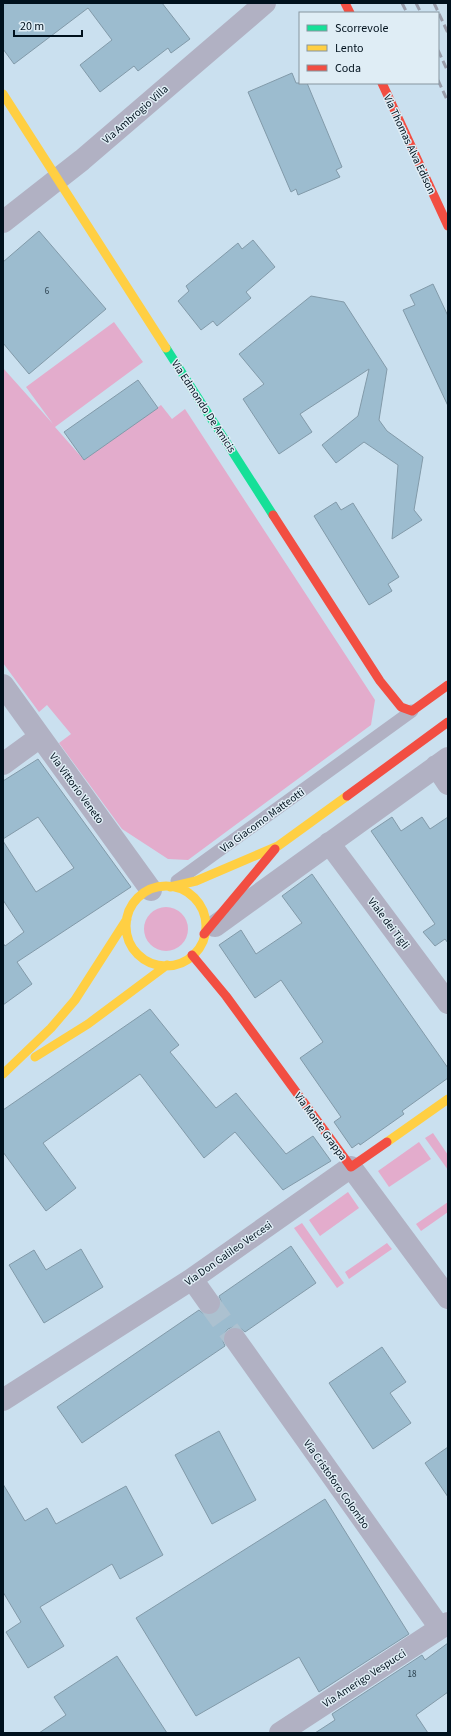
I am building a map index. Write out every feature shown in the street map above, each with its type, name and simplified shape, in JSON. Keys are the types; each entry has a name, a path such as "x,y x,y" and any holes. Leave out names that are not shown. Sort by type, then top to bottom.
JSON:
{"street":[{"name":"Via Ambrogio Villa","path":"3,222 82,160 265,3"},
{"path":"345,3 350,12"},
{"name":"Via Thomas Alva Edison","path":"382,84 448,226"},
{"name":"Via Edmondo De Amicis","path":"3,94 57,179 86,221 380,682 401,707 412,711"},
{"name":"Via Vittorio Veneto","path":"3,685 40,737 160,888"},
{"name":"Via Giacomo Matteotti","path":"412,711 448,685"},
{"name":"Via Giacomo Matteotti","path":"160,888 196,881 278,846 448,722"},
{"path":"3,764 40,737"},
{"path":"204,934 329,844 444,769"},
{"name":"Viale dei Tigli","path":"329,844 448,1003"},
{"name":"Via Giacomo Matteotti","path":"204,934 278,846"},
{"path":"3,1075 51,1028 71,1005 127,919 135,901 160,888 187,892 198,903 205,918 204,934 199,947 192,955 181,963 167,965 151,963 137,954 128,937 127,919"},
{"name":"Via Monte Grappa","path":"192,955 236,1010 448,1298"},
{"path":"3,1075 88,1024 167,965"},
{"name":"Via Don Galileo Vercesi","path":"3,1400 192,1279 448,1099"},
{"path":"192,1279 209,1303"},
{"name":"Via Cristoforo Colombo","path":"235,1339 444,1625"},
{"name":"Via Amerigo Vespucci","path":"280,1733 444,1625"}],"lane":[{"name":"Via Giacomo Matteotti","path":"160,888 412,711"}],"shaded area":[{"path":"114,322 143,362 55,427 84,460 161,405 172,419 185,409 375,700 371,725 188,860 168,859 122,829 59,743 71,734 47,705 39,712 3,663 3,368 53,424 26,387"},
{"path":"162,907 170,907 182,913 188,925 188,933 182,945 170,951 162,951 150,945 144,933 144,925 150,913"},
{"path":"433,1133 448,1155 448,1170 425,1138"},
{"path":"419,1142 431,1159 389,1187 378,1171"},
{"path":"348,1192 359,1208 320,1236 309,1220"},
{"path":"448,1202 448,1212 421,1231 416,1224"},
{"path":"302,1223 344,1283 337,1288 294,1228"},
{"path":"387,1243 392,1249 349,1279 345,1272"}],"building":[{"path":"3,3 162,3 190,39 171,53 168,48 138,71 134,66 100,92 80,65 112,40 88,8 14,64 3,49"},
{"path":"292,73 296,83 307,84 342,167 336,170 340,177 298,195 296,189 291,192 248,92"},
{"path":"39,231 106,309 29,374 3,343 3,262"},
{"path":"253,240 275,267 246,292 251,298 217,326 213,321 201,330 178,301 189,291 186,286 238,243 242,249"},
{"path":"433,284 448,316 448,406 403,310 415,305 410,295"},
{"path":"311,296 344,302 387,369 379,420 387,431 423,457 414,510 422,520 392,539 398,465 364,442 336,463 322,445 358,416 369,369 300,414 312,432 279,454 243,399 264,384 239,354"},
{"path":"138,380 158,408 84,460 64,432"},
{"path":"336,502 341,510 353,503 399,577 388,584 392,591 369,605 314,516"},
{"path":"38,759 131,887 17,962 32,984 3,1005 3,943 5,946 24,932 3,900 3,841 36,892 74,868 38,817 3,839 3,781"},
{"path":"392,817 401,831 422,817 430,829 448,817 448,943 445,939 435,946 423,932 435,924 371,831"},
{"path":"312,874 448,1068 448,1078 402,1111 404,1114 360,1145 359,1143 352,1148 334,1122 341,1117 300,1058 323,1042 281,980 255,998 219,945 241,930 256,954 302,923 282,896"},
{"path":"150,1009 179,1045 170,1052 216,1108 236,1093 286,1154 313,1136 331,1161 283,1190 235,1132 204,1158 140,1074 43,1143 76,1188 46,1211 3,1152 3,1110"},
{"path":"291,1246 316,1283 245,1332 240,1328 233,1327 228,1329 224,1334 223,1341 225,1346 82,1443 57,1407 199,1310 204,1314 211,1315 216,1313 220,1308 221,1301 219,1296"},
{"path":"81,1249 103,1287 44,1323 9,1265 34,1250 46,1270"},
{"path":"382,1347 406,1382 390,1393 411,1423 373,1449 329,1383"},
{"path":"219,1431 256,1500 212,1524 175,1455"},
{"path":"448,1447 448,1497 425,1463"},
{"path":"3,1484 25,1521 47,1508 56,1524 126,1486 163,1555 120,1579 112,1564 40,1607 64,1646 28,1668 6,1632 21,1622 3,1592"},
{"path":"325,1499 409,1634 319,1692 299,1657 196,1716 136,1618"},
{"path":"448,1643 448,1692 416,1715 428,1733 315,1733 335,1720 332,1714 422,1655 425,1660"},
{"path":"117,1656 167,1733 39,1733 66,1715 54,1697"}],"tunnel":[{"path":"209,1303 235,1339"}],"railway":[{"path":"402,3 406,12"},
{"path":"416,3 420,12"},
{"path":"434,3 438,12"},
{"path":"439,14 448,33"},
{"path":"439,52 448,72"},
{"path":"439,82 448,102"}],"traffic: fast":[{"path":"166,348 273,515"}],"traffic: slow":[{"path":"3,94 166,348"},
{"path":"170,887 196,881 278,846 347,796"},
{"path":"166,886 181,889 194,898 203,911 206,926 203,941 194,954 181,963 166,966 151,963 138,954 129,941 126,926 129,911 138,898 151,889 166,886"},
{"path":"3,1074 51,1028 75,1000 127,919"},
{"path":"35,1057 88,1024 167,965"},
{"path":"387,1142 448,1099"}],"traffic: jam":[{"path":"345,3 350,12"},
{"path":"382,84 448,226"},
{"path":"273,515 380,681 401,707 412,711 448,685"},
{"path":"347,796 448,722"},
{"path":"204,934 275,849"},
{"path":"192,955 226,996 351,1167 387,1142"}]}
